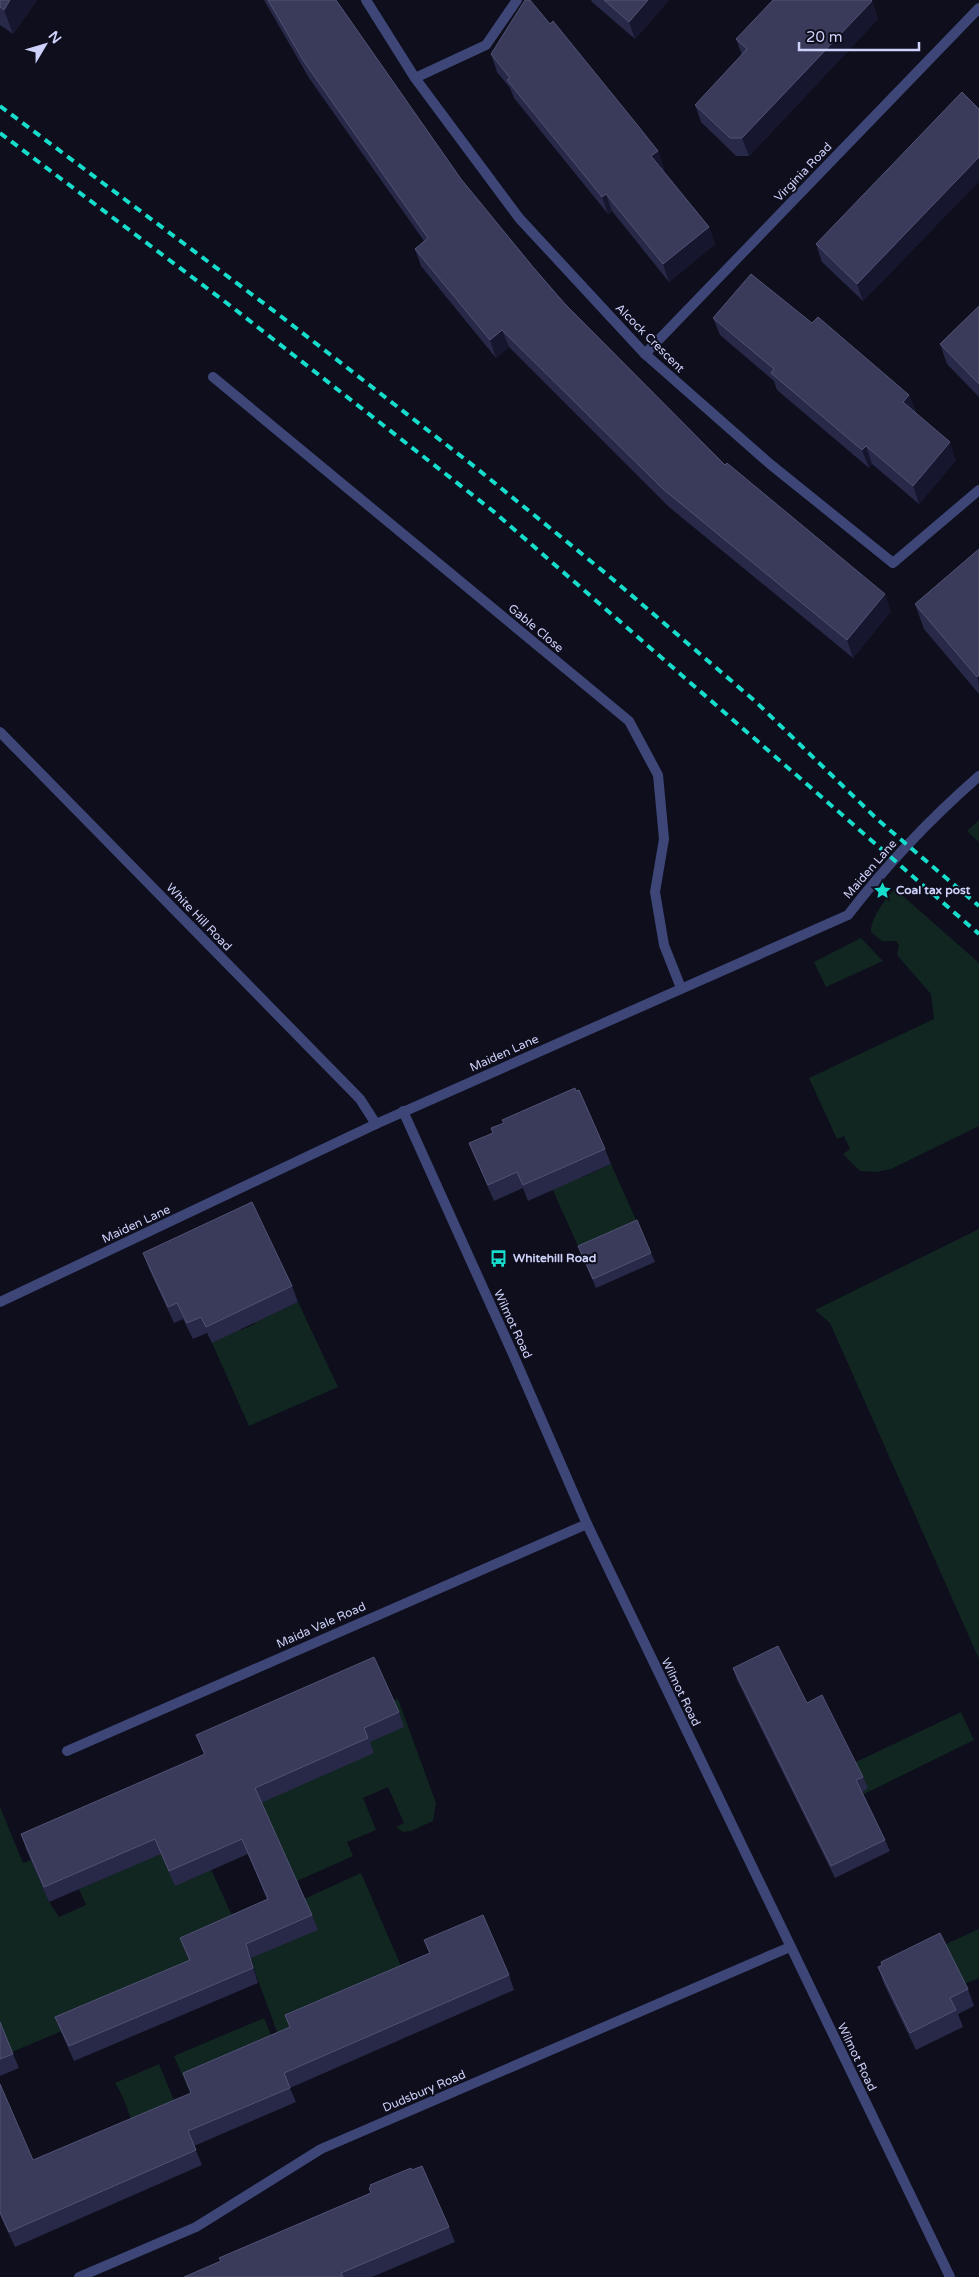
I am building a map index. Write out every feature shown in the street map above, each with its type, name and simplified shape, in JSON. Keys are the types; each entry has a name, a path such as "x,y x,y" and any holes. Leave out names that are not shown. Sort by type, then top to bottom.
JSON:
{"street":[{"name":"Alcock Crescent","path":"366,0 415,78 519,218 645,354 770,464 893,563 979,490"},
{"path":"415,78 486,45 517,0"},
{"name":"Virginia Road","path":"645,354 979,8"},
{"name":"Gable Close","path":"213,377 629,721 658,775 664,839 655,892 664,945 681,988"},
{"name":"White Hill Road","path":"0,732 360,1099 376,1124"},
{"name":"Maiden Lane","path":"0,1302 403,1111 848,915 870,886 940,810 979,776"},
{"name":"Wilmot Road","path":"403,1111 587,1524 950,2277"},
{"name":"Maida Vale Road","path":"67,1751 587,1524"},
{"name":"Dudsbury Road","path":"79,2277 196,2227 321,2149 790,1947"}],"green space":[{"path":"979,820 979,842 967,831"},
{"path":"895,889 979,963 979,1126 891,1169 876,1172 860,1171 843,1154 850,1149 844,1136 837,1139 809,1078 934,1019 931,994 897,955 899,945 896,941 882,941 871,932 873,921 879,909"},
{"path":"861,938 883,961 826,987 814,962"},
{"path":"611,1164 640,1229 582,1255 547,1177 583,1177"},
{"path":"979,1229 979,1659 830,1323 815,1310"},
{"path":"226,1298 241,1330 255,1324 250,1312 283,1309 298,1302 338,1387 249,1426 212,1343 225,1336"},
{"path":"398,1699 436,1803 433,1821 411,1831 403,1832 396,1827 404,1823 388,1787 363,1798 376,1830 347,1842 353,1856 295,1882 251,1862 228,1809 392,1700"},
{"path":"961,1712 974,1740 854,1799 837,1771"},
{"path":"173,1785 238,1929 361,1873 407,1980 280,2040 248,1953 0,2057 0,1807 23,1863 31,1860 49,1902 59,1917 86,1905 79,1889 132,1866"},
{"path":"979,1929 979,1978 964,1984 889,1970"},
{"path":"264,2018 272,2037 273,2051 188,2088 174,2056"},
{"path":"159,2064 180,2115 137,2133 122,2095 115,2083"}],"building":[{"path":"0,0 10,0 4,10 0,7"},
{"path":"268,0 336,0 461,179 565,304 725,465 727,463 885,594 847,640 663,489 502,330 490,340 415,249 428,238 303,60"},
{"path":"525,0 530,0 550,24 553,21 639,127 658,151 651,156 709,227 663,264 606,194 602,197 507,80 510,78 491,54"},
{"path":"604,0 648,0 629,22"},
{"path":"773,0 872,1 742,138 730,138 695,105 747,49 736,39"},
{"path":"962,92 979,109 979,157 857,284 816,244"},
{"path":"751,274 812,323 818,317 909,395 903,402 950,442 913,486 866,446 862,450 771,373 774,369 713,318"},
{"path":"979,306 979,384 940,344"},
{"path":"979,549 979,675 977,677 915,604"},
{"path":"575,1088 576,1091 579,1090 605,1149 523,1185 517,1172 488,1185 469,1143 493,1133 491,1128 504,1123 502,1120"},
{"path":"252,1202 292,1286 206,1327 201,1317 187,1323 177,1303 168,1307 143,1253"},
{"path":"637,1220 651,1253 593,1279 578,1246"},
{"path":"778,1646 807,1703 822,1695 863,1777 856,1780 885,1840 831,1866 733,1668"},
{"path":"374,1657 399,1712 364,1728 368,1738 255,1788 312,1915 246,1944 253,1968 69,2046 55,2017 190,1960 180,1938 268,1899 242,1839 169,1871 155,1839 44,1887 21,1834 205,1754 196,1735"},
{"path":"483,1915 509,1975 284,2073 290,2088 188,2131 196,2150 9,2232 0,2212 0,2084 33,2160 191,2093 183,2073 290,2027 285,2015 430,1953 424,1940"},
{"path":"940,1933 968,1989 950,1998 956,2010 910,2033 878,1967 882,1965 881,1962"},
{"path":"0,2022 13,2054 0,2059"},
{"path":"422,2166 449,2227 341,2273 343,2277 184,2277 221,2261 219,2258 371,2193 370,2185 411,2168 412,2170"}],"railway":[{"path":"0,106 278,314 475,467 609,576 756,702 878,820 979,906"},
{"path":"0,133 232,307 493,511 979,934"}],"place":[{"name":"Coal tax post","path":"882,890"},
{"name":"Whitehill Road","path":"499,1258"}]}
